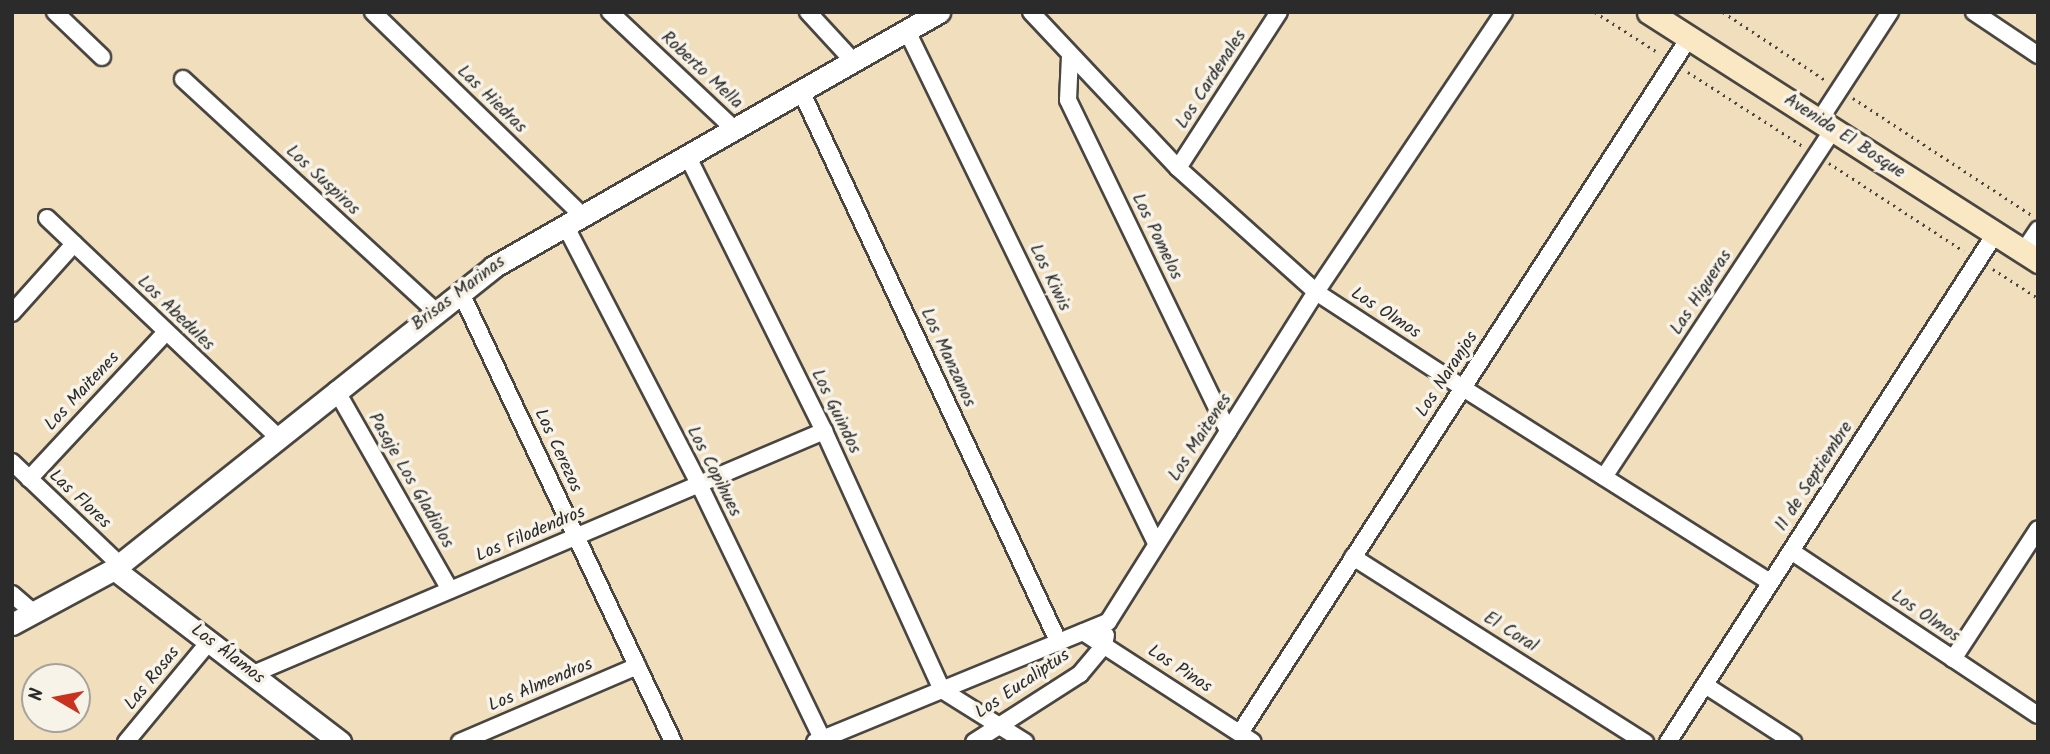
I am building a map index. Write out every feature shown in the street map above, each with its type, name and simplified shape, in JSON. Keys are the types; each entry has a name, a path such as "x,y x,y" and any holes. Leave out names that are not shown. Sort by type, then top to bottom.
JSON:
{"main road":[{"name":"Avenida El Bosque","path":"1649,12 1680,25 1826,125 2031,257"}],"street":[{"path":"55,12 102,57"},
{"name":"Las Hiedras","path":"373,12 573,220"},
{"name":"Roberto Mella","path":"610,12 734,129"},
{"path":"808,12 853,61"},
{"name":"Brisas Marinas","path":"12,624 117,567 460,291 517,252 939,12"},
{"name":"Los Olmos","path":"1031,12 1178,168 1316,292 1462,388 1770,582"},
{"name":"Los Cardenales","path":"1178,168 1279,12"},
{"name":"Los Maitenes","path":"1108,622 1316,292 1504,12"},
{"name":"Las Higueras","path":"1604,477 1826,125 1840,89 1889,12"},
{"path":"1975,12 2038,55"},
{"name":"Los Naranjos","path":"1246,738 1353,557 1462,388 1680,25"},
{"name":"Los Kiwis","path":"907,31 1156,543"},
{"name":"Los Pomelos","path":"1070,56 1068,100 1228,431"},
{"name":"Los Suspiros","path":"183,79 435,311"},
{"name":"Los Manzanos","path":"801,91 1059,643"},
{"name":"Los Guindos","path":"687,155 824,431 942,690"},
{"name":"Los Abedules","path":"47,218 278,437"},
{"name":"Los Copihues","path":"573,220 818,740"},
{"path":"2031,257 2038,230"},
{"name":"11 de Septiembre","path":"1668,742 1995,234"},
{"path":"12,313 74,244"},
{"name":"Los Cerezos","path":"460,291 673,742"},
{"name":"Los Maitenes","path":"29,479 166,332"},
{"name":"Pasaje Los Gladiolos","path":"336,390 450,590"},
{"name":"Los Filodendros","path":"253,674 824,431"},
{"name":"Las Flores","path":"12,462 117,567"},
{"path":"1954,659 2038,529"},
{"name":"Los Olmos","path":"1791,551 2038,716"},
{"name":"El Coral","path":"1353,557 1645,742"},
{"name":"Los Álamos","path":"117,567 209,642 340,742"},
{"path":"12,594 33,612"},
{"path":"818,740 1108,622"},
{"name":"Los Eucaliptus","path":"975,742 997,724 1080,674 1104,645 1108,622"},
{"name":"Los Pinos","path":"1083,632 1246,738"},
{"name":"Las Rosas","path":"126,742 209,642"},
{"name":"Los Almendros","path":"460,742 637,666"},
{"path":"1705,685 1793,742"},
{"path":"942,690 1025,742"}],"path":[{"path":"1723,12 2038,219"}]}
